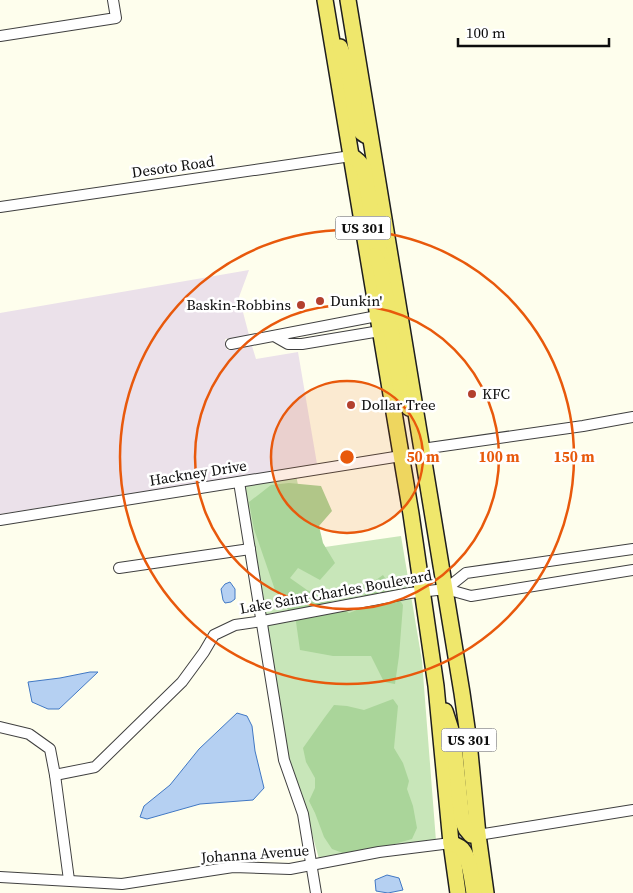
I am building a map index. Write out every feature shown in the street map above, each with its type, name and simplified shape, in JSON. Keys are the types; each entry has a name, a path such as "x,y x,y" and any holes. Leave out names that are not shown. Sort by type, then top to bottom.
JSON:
{"main road":[{"name":"US 301","path":"325,0 423,592 436,686 451,843 458,893"},
{"name":"US 301","path":"348,0 446,589 469,742 486,893"},
{"path":"330,28 349,72 357,125 365,136 370,137"},
{"path":"351,156 357,159 364,169 377,246 395,286"},
{"path":"363,232 380,266 389,312 393,316 400,316"},
{"path":"377,316 388,322 391,330 402,389 406,402 419,428"},
{"path":"436,686 453,736 462,820 466,830 471,835 478,835"},
{"path":"451,843 461,847 464,851 468,860 474,893"}],"street":[{"path":"0,36 116,18 113,0"},
{"name":"Desoto Road","path":"0,207 351,156"},
{"path":"231,344 377,316"},
{"path":"274,336 288,344 302,344 380,331"},
{"path":"422,449 633,417"},
{"name":"Hackney Drive","path":"0,520 401,456"},
{"path":"239,482 284,760 303,814 316,893"},
{"path":"119,568 250,549"},
{"name":"Lake Saint Charles Boulevard","path":"446,589 466,574 633,549"},
{"name":"Lake Saint Charles Boulevard","path":"55,776 95,767 182,682 204,652 214,634 235,625 423,592 446,589 471,596 633,570"},
{"path":"0,728 29,734 50,749 69,880"},
{"path":"478,835 633,810"},
{"name":"Johanna Avenue","path":"0,877 122,884 233,867 290,869 378,852 451,843"}],"shaded area":[{"path":"249,270 239,297 249,335 225,339 227,350 252,346 256,359 298,352 317,464 0,514 0,313"}],"green space":[{"path":"296,475 311,549 401,536 422,661 436,841 319,859 283,739 240,483"},
{"path":"289,483 321,486 332,511 319,526 323,543 335,563 320,580 298,568 290,578 307,590 349,613 362,608 366,587 383,575 403,605 395,684 384,682 371,656 333,656 300,650 296,622 275,590 254,529 249,502 271,485"},
{"path":"393,699 398,706 394,748 403,763 409,781 407,789 413,806 417,828 412,839 377,849 343,853 332,849 324,837 309,801 315,788 315,778 306,762 303,748 334,705 364,710"}],"water":[{"path":"230,582 235,589 235,599 225,603 221,589"},
{"path":"98,672 59,709 48,709 32,702 28,682"},
{"path":"237,713 247,716 252,726 255,751 264,788 253,800 200,804 147,819 140,817 144,806 170,785 199,749"},
{"path":"387,875 399,878 403,890 388,893 376,891 375,880"}],"place":[{"name":"Dunkin'","path":"320,301"},
{"name":"Baskin-Robbins","path":"301,305"},
{"name":"KFC","path":"472,394"},
{"name":"Dollar Tree","path":"351,405"}]}
